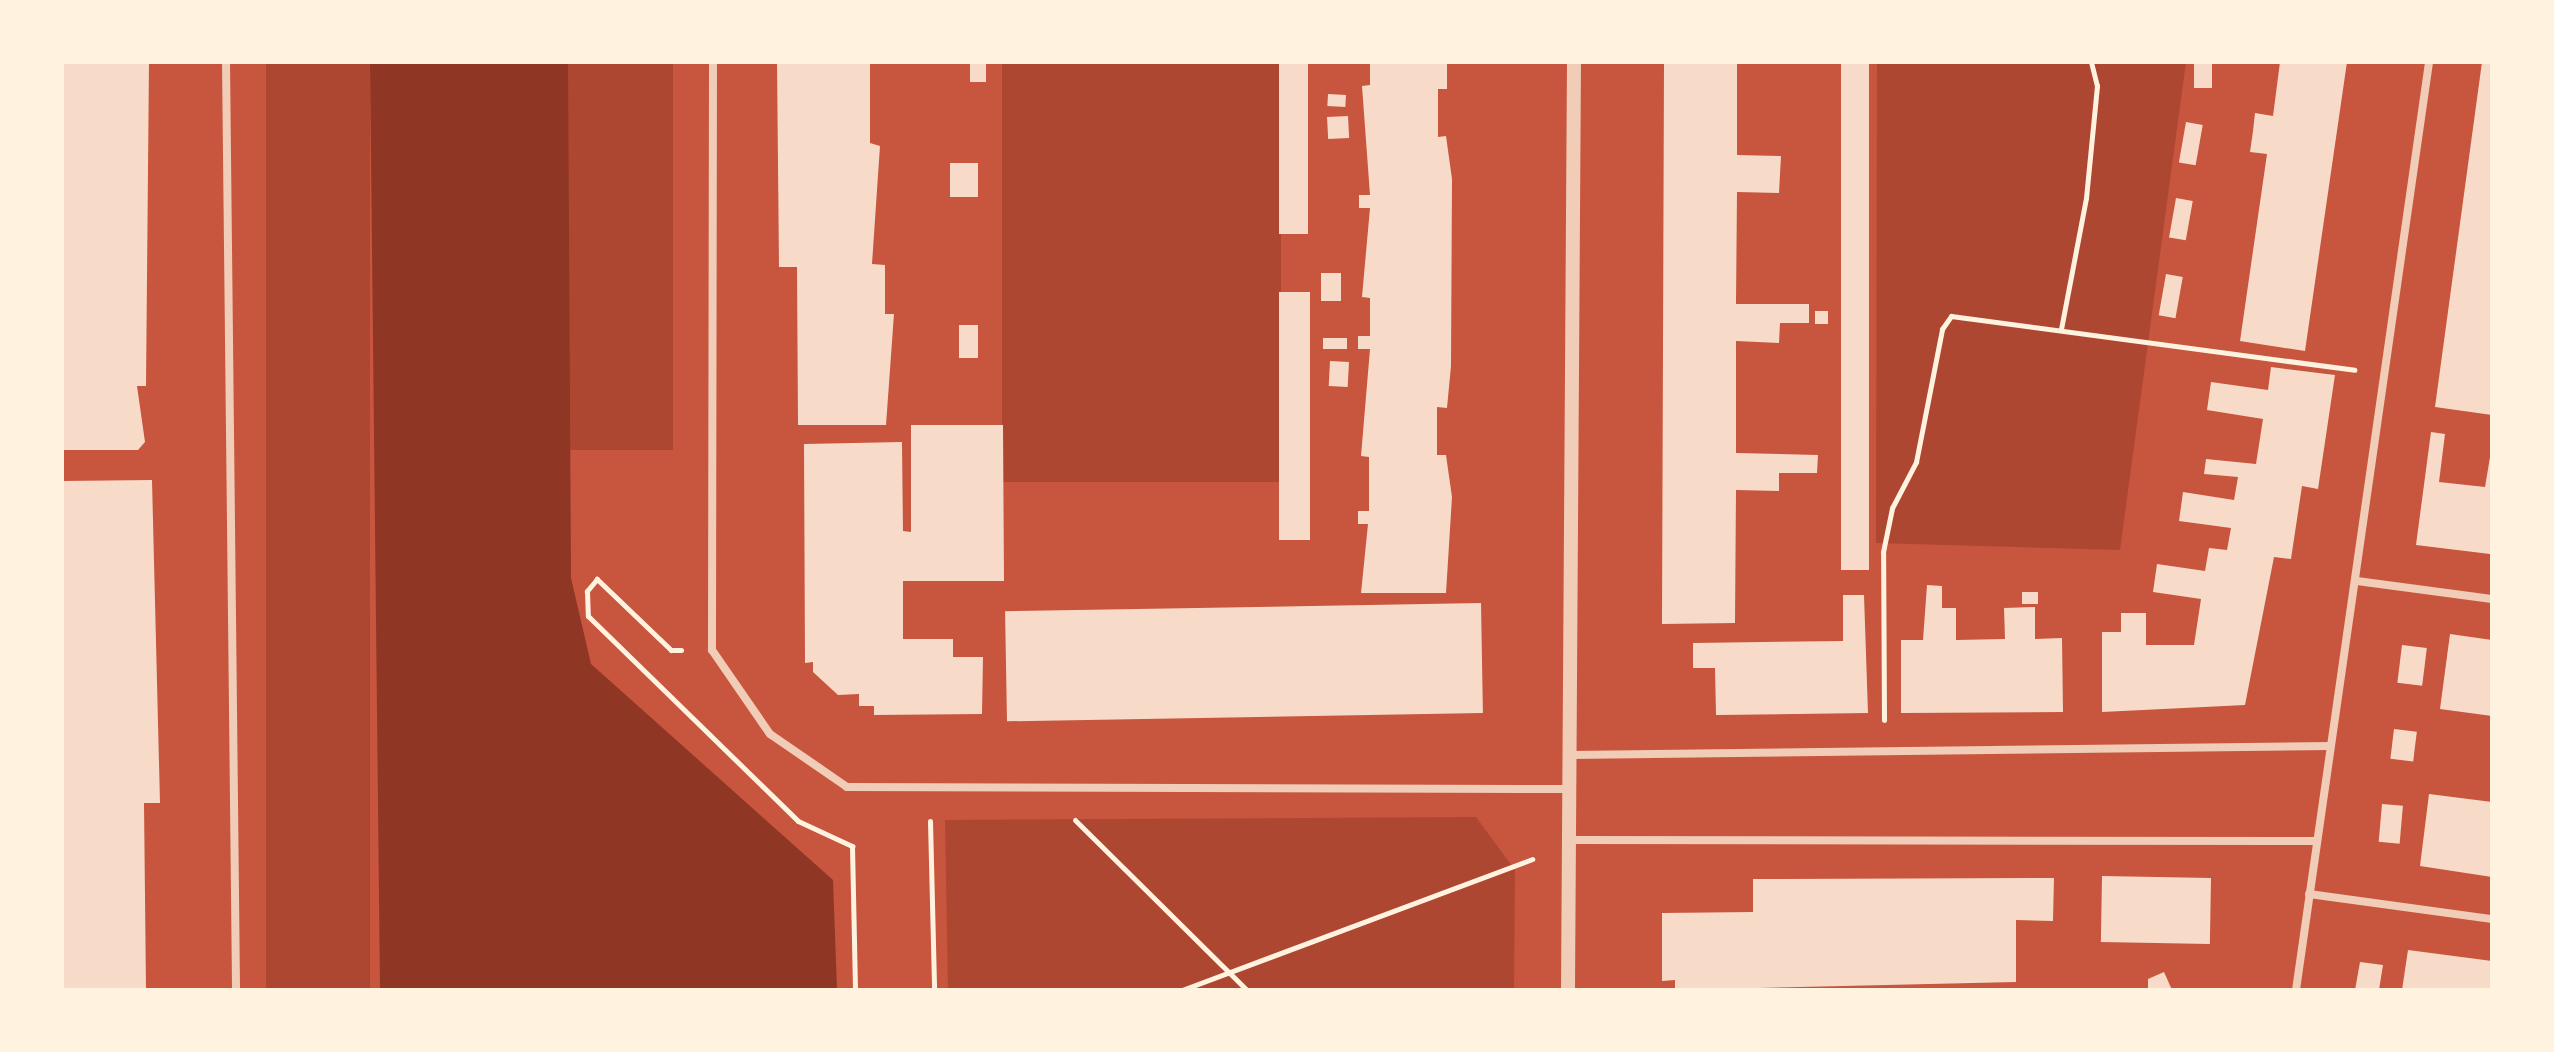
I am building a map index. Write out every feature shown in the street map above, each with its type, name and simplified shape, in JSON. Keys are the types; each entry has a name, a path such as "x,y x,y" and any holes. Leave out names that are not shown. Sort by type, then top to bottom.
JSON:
{"street":[{"path":"226,62 236,990"},
{"path":"713,62 718,512 712,650 770,734 847,787 1570,789"},
{"path":"1568,990 1574,62"},
{"path":"2296,990 2369,498 2429,62"},
{"path":"2357,581 2492,599"},
{"path":"1570,755 2330,746"},
{"path":"1569,840 2316,841"},
{"path":"2309,894 2492,919"}],"path":[{"path":"2061,329 2086,198 2097,86 2091,62"},
{"path":"1884,753 1883,552 1892,508 1916,462 1942,329 1951,316 2386,375"},
{"path":"712,650 671,650 597,579 587,591 588,616 798,821 852,846 855,990"},
{"path":"930,788 934,990"},
{"path":"1043,789 1247,990"},
{"path":"1182,990 1527,859 1569,861"}],"shaded area":[{"path":"266,62 370,62 370,990 266,990"},
{"path":"370,62 568,62 571,578 591,664 833,880 837,990 380,990"},
{"path":"568,62 673,62 673,450 568,450"},
{"path":"1002,62 1281,62 1281,482 1002,482"},
{"path":"1877,62 2186,62 2120,550 1876,543"},
{"path":"1476,817 1515,870 1514,990 948,990 945,820"}],"building":[{"path":"62,62 149,62 146,386 137,386 145,442 138,450 62,450"},
{"path":"777,62 870,62 870,143 880,146 872,264 885,265 885,314 894,314 886,425 798,425 797,267 779,267"},
{"path":"970,62 986,62 986,82 970,82"},
{"path":"1279,62 1308,62 1308,234 1279,234"},
{"path":"1370,62 1447,62 1447,89 1438,89 1438,137 1446,136 1452,179 1451,366 1447,408 1437,407 1437,455 1446,455 1452,497 1446,593 1361,593 1368,524 1358,524 1358,511 1369,511 1369,457 1361,456 1370,349 1358,349 1358,336 1370,336 1370,298 1362,297 1370,208 1359,208 1359,195 1370,195 1362,86 1370,85"},
{"path":"1664,62 1737,62 1737,155 1781,156 1779,193 1737,192 1736,304 1809,304 1809,323 1780,323 1779,343 1736,341 1736,453 1818,455 1817,473 1779,473 1779,491 1736,490 1735,623 1662,624"},
{"path":"1841,62 1869,62 1869,570 1841,570"},
{"path":"2194,62 2212,62 2212,88 2194,88"},
{"path":"2280,62 2347,62 2305,351 2240,341 2267,154 2250,152 2255,113 2273,116"},
{"path":"2482,62 2492,62 2492,415 2435,407"},
{"path":"1328,94 1346,95 1345,107 1327,106"},
{"path":"1348,116 1349,138 1328,139 1327,117"},
{"path":"2186,122 2203,125 2196,165 2179,162"},
{"path":"950,163 978,163 978,197 950,197"},
{"path":"2176,198 2193,201 2186,240 2169,237"},
{"path":"1321,273 1341,273 1341,301 1321,301"},
{"path":"2166,274 2183,277 2175,318 2159,315"},
{"path":"1279,292 1310,292 1310,540 1279,540"},
{"path":"1815,311 1828,311 1828,324 1815,324"},
{"path":"959,325 978,325 978,358 959,358"},
{"path":"1323,338 1347,338 1347,349 1323,349"},
{"path":"1330,361 1349,362 1348,387 1329,386"},
{"path":"2271,367 2335,375 2318,489 2302,486 2291,559 2274,557 2245,705 2102,712 2102,632 2121,632 2121,613 2146,613 2146,645 2194,645 2201,599 2153,592 2157,564 2205,571 2209,548 2227,550 2231,528 2179,521 2183,492 2234,500 2238,477 2204,474 2206,459 2256,464 2263,419 2207,410 2211,382 2268,390"},
{"path":"911,425 1003,425 1004,581 903,581 903,639 953,639 953,657 983,657 982,714 874,715 874,706 859,706 859,694 838,695 813,672 813,662 805,663 804,444 902,442 903,531 911,532"},
{"path":"2431,432 2445,434 2439,482 2485,487 2492,445 2490,554 2416,545"},
{"path":"152,480 160,803 144,803 146,990 62,990 62,481"},
{"path":"1927,585 1942,586 1942,608 1956,608 1956,640 2005,639 2004,608 2035,607 2035,639 2062,638 2063,712 1901,713 1901,640 1923,640"},
{"path":"2022,592 2038,592 2038,604 2022,604"},
{"path":"1843,595 1864,595 1868,713 1716,715 1715,668 1693,668 1693,643 1843,641"},
{"path":"1481,603 1483,713 1007,721 1005,611"},
{"path":"2450,634 2492,640 2492,716 2440,709"},
{"path":"2402,645 2427,648 2422,686 2397,683"},
{"path":"2394,729 2417,732 2413,762 2390,759"},
{"path":"2429,794 2492,802 2492,877 2420,866"},
{"path":"2382,804 2403,806 2400,844 2379,842"},
{"path":"2102,876 2211,878 2210,944 2101,942"},
{"path":"2054,878 2053,921 2016,920 2016,982 1675,990 1675,980 1662,981 1662,913 1753,912 1753,879"},
{"path":"2408,950 2492,961 2492,990 2402,990"},
{"path":"2360,962 2383,965 2379,990 2355,990"},
{"path":"2164,972 2172,990 2148,990 2148,979"}]}
